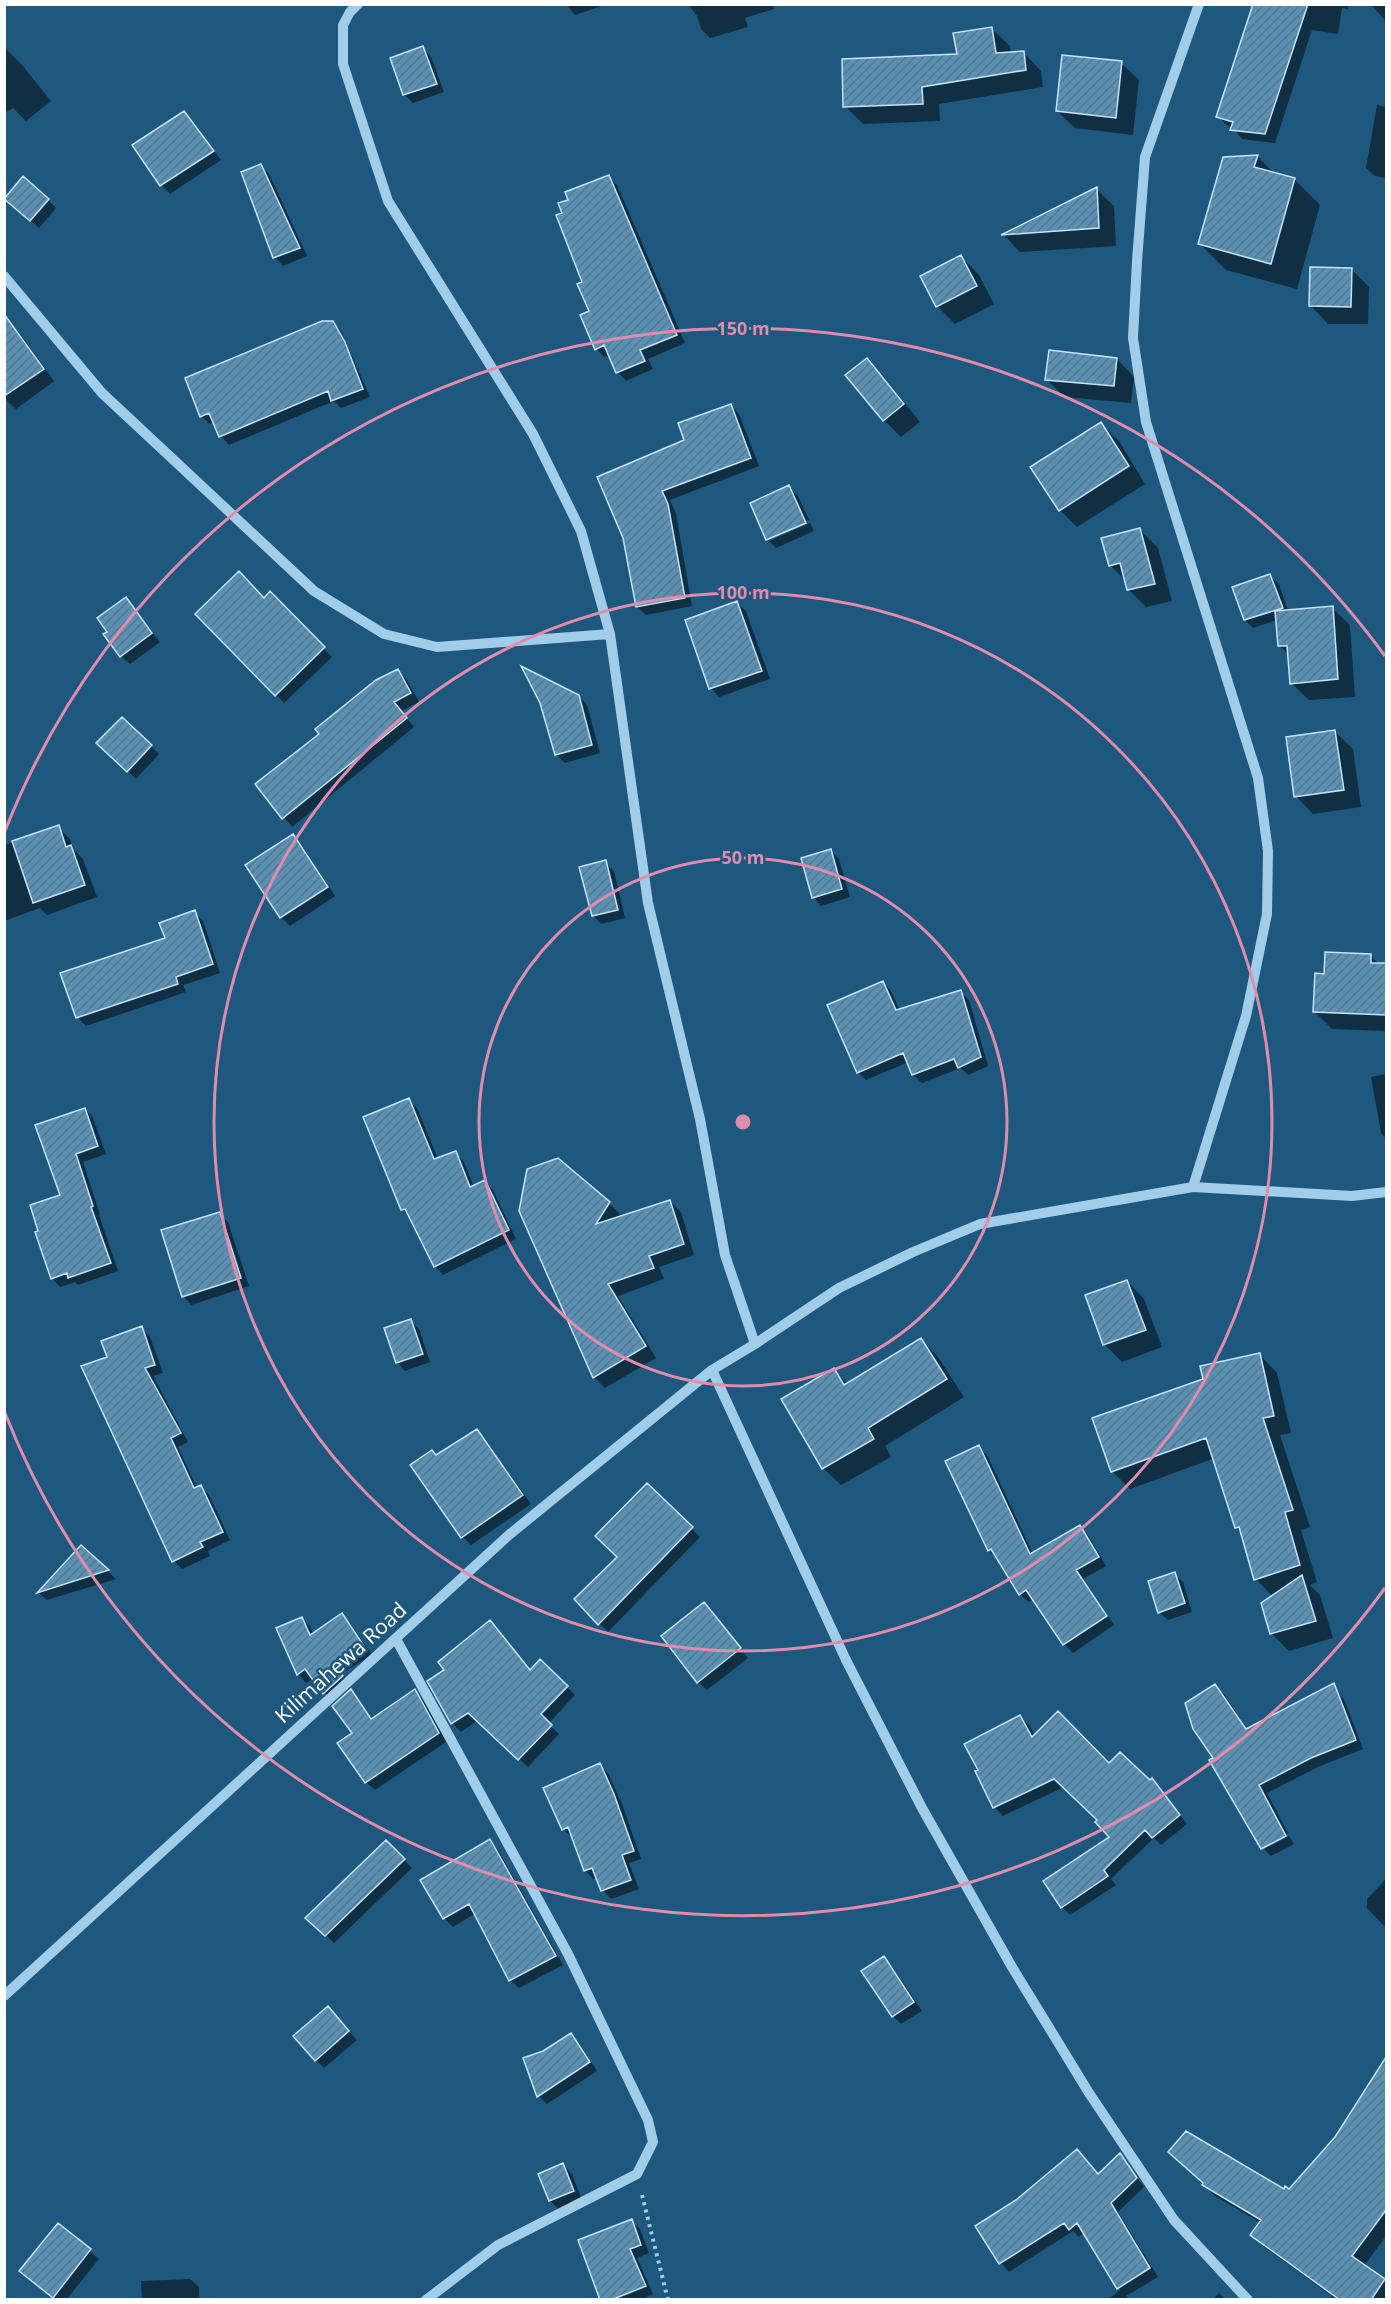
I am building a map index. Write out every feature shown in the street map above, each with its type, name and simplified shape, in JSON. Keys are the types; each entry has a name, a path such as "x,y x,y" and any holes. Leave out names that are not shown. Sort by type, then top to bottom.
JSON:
{"street":[{"path":"358,4 350,12 344,25 343,64 388,201 533,434 581,531 610,634 648,903 700,1119 725,1255 755,1344"},
{"path":"1193,1187 1246,1016 1267,914 1268,850 1258,778 1146,422 1133,338 1145,156 1200,4"},
{"path":"4,276 102,393 314,591 384,634 437,647 610,634"},
{"name":"Kilimahewa Road","path":"4,1996 510,1534 712,1370 839,1288 913,1252 981,1224 1193,1187 1352,1196 1386,1192"},
{"path":"712,1370 846,1660 922,1808 1012,1967 1089,2093 1174,2220 1248,2300"},
{"path":"396,1639 568,1954 648,2120 653,2142 637,2174 498,2245 426,2300"}],"path":[{"path":"637,2174 668,2300"}],"building":[{"path":"1253,4 1308,4 1265,134 1230,130 1233,122 1216,117"},
{"path":"992,27 996,53 1024,51 1026,70 922,87 923,104 843,107 842,59 957,54 953,33"},
{"path":"423,46 437,84 403,95 390,58"},
{"path":"1062,55 1122,61 1116,118 1056,111"},
{"path":"184,111 214,151 160,186 132,145"},
{"path":"1258,155 1254,167 1295,178 1271,264 1198,244 1223,157"},
{"path":"261,164 300,248 273,258 241,172"},
{"path":"609,175 677,335 640,350 645,361 616,373 604,345 595,350 580,315 589,311 577,284 582,282 556,215 562,213 558,203 568,200 565,192"},
{"path":"23,176 49,199 30,221 4,199"},
{"path":"1097,187 1099,228 1001,235"},
{"path":"961,255 977,286 936,307 920,276"},
{"path":"1310,267 1352,268 1351,307 1309,306"},
{"path":"4,314 44,369 4,396"},
{"path":"322,321 333,321 345,342 363,389 331,401 328,391 219,437 209,413 200,417 185,378"},
{"path":"1049,350 1117,358 1114,386 1045,380"},
{"path":"867,358 904,404 883,421 845,375"},
{"path":"731,404 751,458 662,491 668,504 685,598 636,607 623,538 597,477 684,440 678,423"},
{"path":"1101,422 1129,466 1059,511 1030,467"},
{"path":"789,485 806,523 766,540 750,503"},
{"path":"1140,528 1155,584 1127,590 1120,563 1109,566 1101,538"},
{"path":"239,571 264,598 270,591 325,647 275,696 195,614"},
{"path":"1270,574 1283,608 1244,620 1232,587"},
{"path":"126,597 152,633 120,657 103,634 107,632 97,618"},
{"path":"737,601 762,671 709,689 685,620"},
{"path":"1333,606 1338,679 1290,684 1287,646 1278,646 1275,611"},
{"path":"521,666 579,695 592,745 555,755 540,703"},
{"path":"398,669 411,693 394,702 407,718 282,819 255,784 319,734 315,729 376,680"},
{"path":"122,717 152,745 127,772 96,743"},
{"path":"1335,730 1344,790 1294,797 1286,737"},
{"path":"59,825 66,847 71,845 85,885 33,903 12,841"},
{"path":"293,834 328,887 280,918 245,865"},
{"path":"831,849 842,889 812,898 801,858"},
{"path":"606,860 618,910 592,916 579,867"},
{"path":"195,910 213,964 176,977 178,984 76,1018 60,973 165,938 159,923"},
{"path":"1325,952 1371,954 1371,963 1386,963 1386,1015 1313,1012 1315,973 1324,974"},
{"path":"883,981 896,1010 961,990 981,1057 958,1068 954,1059 912,1075 903,1053 857,1073 827,1005"},
{"path":"409,1098 434,1159 456,1151 470,1187 485,1180 509,1230 434,1267 405,1209 401,1210 363,1117"},
{"path":"85,1108 98,1146 76,1154 93,1206 91,1207 111,1263 68,1278 67,1273 51,1279 35,1232 38,1231 30,1205 60,1195 35,1125"},
{"path":"558,1158 610,1202 596,1224 670,1200 684,1244 649,1256 654,1268 608,1284 646,1346 593,1378 519,1211 527,1169"},
{"path":"220,1212 241,1278 182,1297 161,1230"},
{"path":"1127,1280 1146,1330 1103,1345 1085,1295"},
{"path":"411,1319 423,1354 396,1363 384,1328"},
{"path":"142,1326 155,1365 145,1368 181,1433 171,1438 194,1488 201,1485 223,1532 200,1542 203,1547 172,1562 81,1366 107,1357 101,1341"},
{"path":"921,1338 947,1379 868,1428 874,1439 822,1469 781,1399 834,1368 844,1385"},
{"path":"1260,1353 1274,1416 1263,1418 1293,1510 1285,1512 1300,1565 1254,1580 1239,1527 1235,1528 1206,1438 1111,1472 1092,1418 1203,1379 1200,1366"},
{"path":"477,1429 523,1495 461,1538 410,1465 432,1450 436,1455"},
{"path":"979,1445 1030,1554 1080,1525 1099,1557 1076,1570 1107,1616 1063,1645 1026,1590 1019,1595 991,1549 988,1551 945,1461"},
{"path":"647,1483 693,1527 598,1625 574,1599 617,1557 595,1536"},
{"path":"81,1545 109,1570 37,1593"},
{"path":"1175,1572 1185,1603 1158,1613 1148,1581"},
{"path":"1302,1575 1316,1621 1270,1634 1261,1603"},
{"path":"704,1602 741,1648 697,1683 661,1636"},
{"path":"342,1613 364,1646 335,1664 343,1676 323,1694 305,1669 297,1675 276,1628 302,1617 310,1635"},
{"path":"490,1620 530,1670 540,1659 568,1686 541,1714 552,1725 518,1760 468,1713 451,1724 427,1681 444,1670 438,1662"},
{"path":"1334,1683 1356,1740 1311,1758 1259,1785 1286,1836 1261,1849 1209,1760 1213,1758 1193,1729 1185,1703 1215,1684 1246,1729"},
{"path":"351,1689 371,1719 415,1689 439,1733 365,1783 337,1743 352,1733 332,1706"},
{"path":"1058,1711 1109,1763 1120,1752 1150,1780 1152,1778 1180,1815 1152,1838 1145,1830 1104,1870 1108,1876 1061,1908 1043,1881 1109,1837 1095,1822 1097,1820 1054,1779 993,1808 975,1771 978,1770 964,1744 1020,1715 1032,1737"},
{"path":"600,1763 614,1794 634,1851 622,1855 631,1880 601,1891 592,1868 584,1871 568,1827 562,1830 543,1788"},
{"path":"490,1839 556,1956 509,1981 469,1904 443,1919 420,1880"},
{"path":"386,1840 405,1859 325,1936 305,1918"},
{"path":"884,1956 914,2002 892,2017 861,1971"},
{"path":"328,2006 349,2031 315,2061 293,2036"},
{"path":"571,2033 590,2062 537,2097 523,2058 543,2051"},
{"path":"1386,2057 1386,2210 1352,2256 1385,2279 1371,2300 1340,2300 1250,2235 1261,2220 1202,2185 1203,2183 1168,2152 1186,2131 1284,2189 1285,2186 1289,2189 1335,2137"},
{"path":"1077,2149 1098,2174 1120,2153 1137,2178 1111,2203 1150,2268 1117,2289 1077,2223 1069,2230 1064,2223 999,2264 975,2226 1016,2200"},
{"path":"563,2163 574,2191 549,2201 538,2174"},
{"path":"632,2219 641,2245 630,2249 646,2286 611,2300 600,2300 578,2240"},
{"path":"58,2223 91,2249 53,2298 19,2271"}]}
